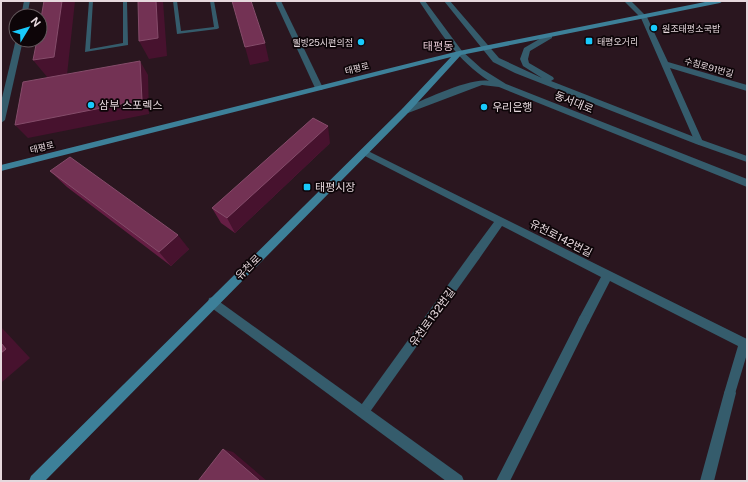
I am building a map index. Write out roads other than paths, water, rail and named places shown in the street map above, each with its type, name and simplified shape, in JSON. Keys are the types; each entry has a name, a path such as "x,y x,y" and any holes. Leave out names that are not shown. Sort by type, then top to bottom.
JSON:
{"main road":[{"name":"태평로","path":"1,168 459,53 486,49 720,1"},
{"name":"유천로","path":"36,481 405,111 459,53"}],"street":[{"path":"278,1 319,88"},
{"name":"동서대로","path":"422,1 459,53 479,71 503,86 747,183"},
{"name":"동서대로","path":"446,1 496,60 518,71 570,92 747,159"},
{"path":"627,1 644,17 666,64 699,142"},
{"path":"550,36 527,50 524,59 526,64 570,92"},
{"path":"1,120 16,48"},
{"name":"수침로91번길","path":"666,64 747,88"},
{"path":"405,111 460,89 482,82 503,86"},
{"name":"유천로142번길","path":"364,152 746,344"},
{"name":"유천로132번길","path":"363,412 500,221"},
{"path":"503,481 608,275"},
{"path":"213,302 457,481"},
{"path":"707,481 730,393 746,344"}],"lane":[{"path":"91,1 87,51 126,44 125,1"},
{"path":"176,1 179,33 217,28 212,1"}],"place":[{"name":"원조태평소국밥","path":"654,28"},
{"name":"태평오거리","path":"589,41"},
{"name":"웰빙25시편의점","path":"361,42"},
{"name":"삼부 스포렉스","path":"91,105"},
{"name":"우리은행","path":"484,107"},
{"name":"태평시장","path":"307,187"}],"district":[{"name":"태평동","path":"438,46"}]}
